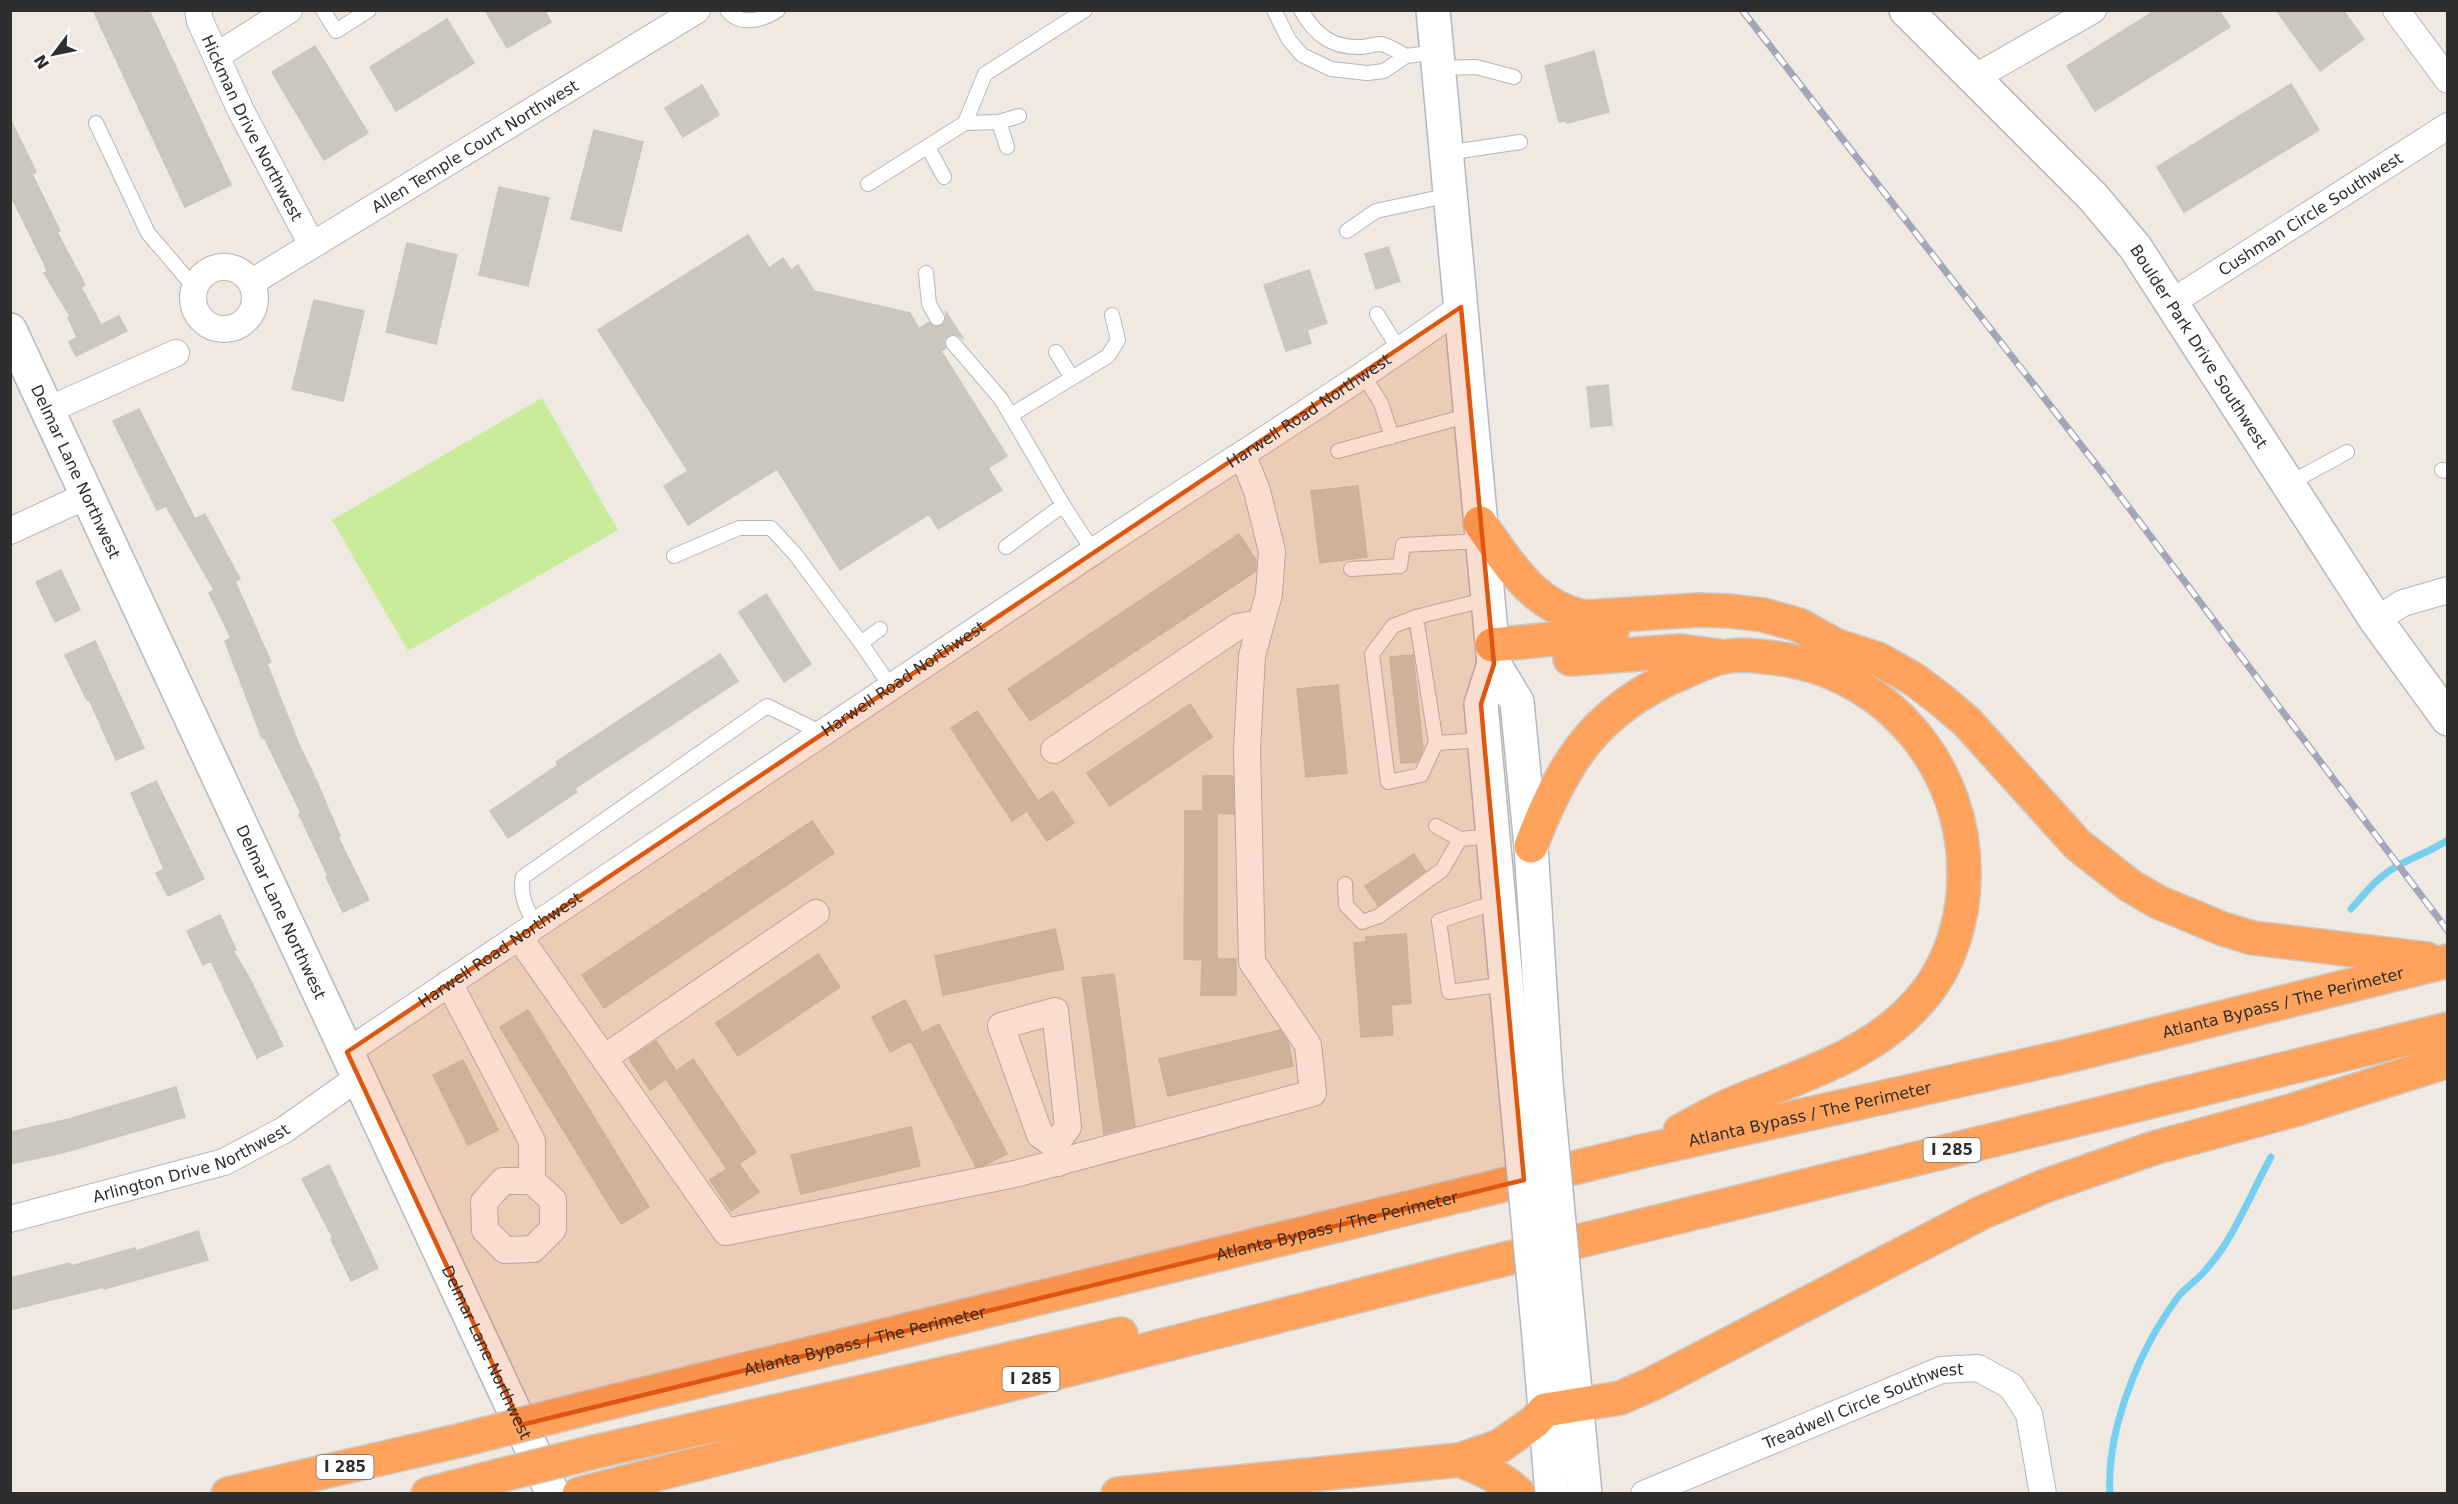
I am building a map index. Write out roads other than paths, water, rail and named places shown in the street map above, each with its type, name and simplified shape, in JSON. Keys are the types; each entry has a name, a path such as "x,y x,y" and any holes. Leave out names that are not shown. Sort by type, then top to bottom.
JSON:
{"highway":[{"path":"1481,532 1517,576 1551,605 1569,614 1586,617 1698,610 1763,615 1799,625 1835,645"},
{"path":"1493,654 1606,633 1660,629 1719,629 1835,645 1878,659 1915,680 1940,699 1967,722 2078,846 2129,885 2158,902 2223,929 2253,938 2447,961"},
{"path":"1493,654 1680,651 1723,657 1775,658 1805,663 1838,674 1865,689 1891,708 1915,732 1935,760 1950,793 1960,825 1965,861 1960,921 1948,953 1931,987 1921,1000 1888,1031 1862,1049 1733,1104 1639,1152"},
{"path":"1531,846 1547,802 1562,774 1579,748 1602,723 1628,701 1655,684 1723,657"},
{"name":"Atlanta Bypass / The Perimeter","path":"228,1494 462,1440 1639,1152 2072,1055 2447,961"},
{"name":"I 285","path":"593,1490 1456,1271 2448,1029"},
{"path":"1118,1494 1459,1460 1500,1446 1534,1422 1545,1410 1620,1398 1653,1384 1983,1212 2045,1186 2154,1148 2294,1110 2448,1061"},
{"path":"428,1494 594,1452 879,1386 1187,1319 1456,1271"},
{"path":"1459,1460 1507,1482 1519,1494"}],"street":[{"name":"Hickman Drive Northwest","path":"198,10 200,21 241,111 312,245"},
{"path":"216,56 289,10"},
{"name":"Allen Temple Court Northwest","path":"252,282 697,10"},
{"path":"1433,10 1427,58 1446,153 1493,654 1481,704 1492,836 1507,984 1531,1087"},
{"name":"Boulder Park Drive Southwest","path":"1906,10 2093,197 2135,248 2376,620 2448,719"},
{"path":"1974,78 2093,10"},
{"path":"2396,10 2448,80"},
{"name":"Cushman Circle Southwest","path":"2172,302 2448,126"},
{"path":"217,267 236,269 252,282 256,302 248,320 230,329 219,329 200,318 193,298 194,287 200,278 217,267"},
{"name":"Harwell Road Northwest","path":"353,1065 449,983 1093,551 1243,456 1400,351 1461,307"},
{"name":"Delmar Lane Northwest","path":"10,330 553,1494"},
{"path":"48,410 176,353"},
{"path":"527,931 604,1058 726,1232 1015,1174 1056,1154 1313,1093 1308,1045 1251,962 1247,749 1252,656 1269,594 1272,550 1257,491 1243,456"},
{"path":"10,531 88,495"},
{"path":"2376,620 2403,603 2448,590"},
{"path":"1054,750 1237,627 1260,623"},
{"path":"1493,654 1517,702 1531,846 1531,1087 1553,1322 1576,1405 1585,1494"},
{"path":"604,1058 816,913"},
{"path":"449,983 532,1141 532,1181"},
{"path":"1055,1011 1068,1127 1056,1154 1040,1135 1001,1026 1055,1011"},
{"name":"Arlington Drive Northwest","path":"10,1219 224,1162 284,1130 353,1065"},
{"path":"1552,1494 1545,1410 1553,1322"},
{"name":"Treadwell Circle Southwest","path":"1644,1494 1941,1370 1978,1368 2011,1386 2029,1414 2043,1494"}],"lane":[{"path":"323,10 336,31 369,10"},
{"path":"727,10 739,20 768,17 778,10"},
{"path":"965,123 985,74 1085,10"},
{"path":"1274,10 1289,40 1302,55 1331,69 1367,73 1384,71 1427,58"},
{"path":"1300,10 1311,27 1328,41 1347,47 1380,44 1427,58 1514,77"},
{"path":"868,184 965,123 999,122 1019,116"},
{"path":"999,122 1007,147"},
{"path":"96,123 148,233 194,287"},
{"path":"1446,153 1520,141"},
{"path":"928,147 944,177"},
{"path":"1347,231 1376,211 1450,195"},
{"path":"926,273 929,304 937,318"},
{"path":"1377,314 1400,351"},
{"path":"1011,415 1108,356 1118,340 1112,315"},
{"path":"954,344 1001,399 1063,505 1093,551"},
{"path":"1056,352 1072,378"},
{"path":"1363,375 1381,403 1392,437"},
{"path":"1338,451 1470,415"},
{"path":"2288,484 2347,452"},
{"path":"1006,547 1063,505"},
{"path":"674,556 739,528 771,528 795,554 891,687"},
{"path":"1351,569 1400,566 1403,545 1481,532"},
{"path":"1416,617 1436,743 1421,775 1389,783 1372,654 1393,626 1416,617 1488,599"},
{"path":"861,643 880,630"},
{"path":"527,931 527,909 521,885 523,878 766,706 822,733"},
{"path":"1436,743 1484,740"},
{"path":"1436,826 1460,839 1492,836"},
{"path":"1345,884 1346,905 1362,922 1379,916 1442,870 1460,839"},
{"path":"1499,901 1439,921 1449,992 1507,984"}],"waterway":[{"path":"2351,909 2386,873 2448,840"},
{"path":"2110,1494 2110,1469 2114,1443 2128,1390 2139,1365 2164,1317 2178,1297 2204,1272 2224,1246 2271,1157"}],"railway":[{"path":"1742,10 2105,476 2448,931"}]}
